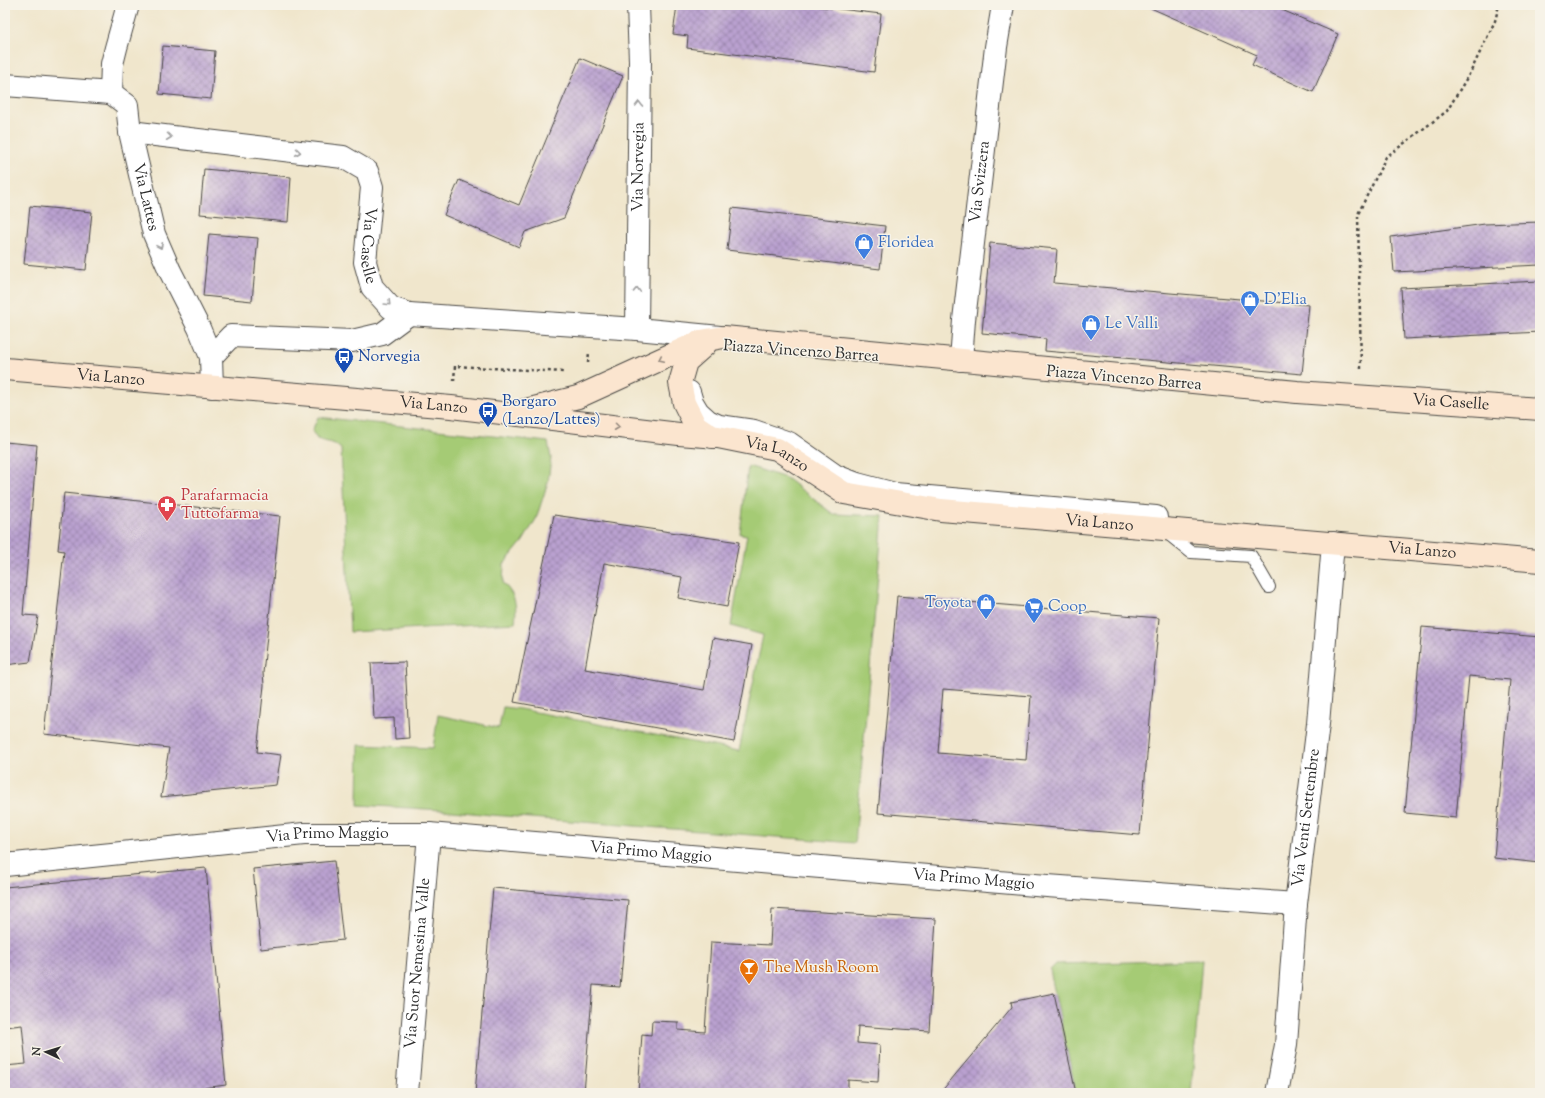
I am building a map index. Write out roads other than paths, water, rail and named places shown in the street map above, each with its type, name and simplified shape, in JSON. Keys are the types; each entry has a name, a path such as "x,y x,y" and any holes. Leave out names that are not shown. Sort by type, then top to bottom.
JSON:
{"street":[{"path":"5,85 111,93 112,64 128,5"},
{"name":"Via Norvegia","path":"637,329 640,61 638,5"},
{"name":"Via Svizzera","path":"961,360 964,320 994,63 1004,5"},
{"name":"Via Lattes","path":"111,93 127,105 130,132 154,234 170,271 200,328 211,357 212,387"},
{"name":"Via Caselle","path":"130,132 343,157 367,171 372,187 365,262 372,286 391,308 409,314 637,329"},
{"path":"211,357 231,336 352,341 382,334 409,314"},
{"path":"637,329 961,360"},
{"path":"509,414 578,397 701,341 724,337"},
{"path":"713,437 695,425 684,403 680,384 686,362 705,345 724,337"},
{"name":"Piazza Vincenzo Barrea","path":"1540,417 724,343 712,347 701,355 689,378 689,390 692,402 698,412 708,421 719,426 754,430 789,443 836,476 857,484 895,494 1540,552"},
{"name":"Via Caselle","path":"961,360 1297,392 1540,409"},
{"name":"Via Lanzo","path":"5,369 450,407 713,437 777,449 844,493 941,510 1540,561"},
{"name":"Via Venti Settembre","path":"1277,1093 1286,1045 1296,904 1318,724 1334,543"},
{"name":"Via Primo Maggio","path":"5,865 304,834 428,834 1046,886 1296,904"},
{"name":"Via Suor Nemesina Valle","path":"407,1093 428,834"}],"lane":[{"path":"1162,529 1191,552 1251,556 1269,587"}],"place":[{"name":"Floridea","path":"864,260"},
{"name":"D'Elia","path":"1250,317"},
{"name":"Le Valli","path":"1091,341"},
{"name":"Norvegia","path":"344,374"},
{"name":"Borgaro (Lanzo/Lattes)","path":"488,428"},
{"name":"Parafarmacia Tuttofarma","path":"167,522"},
{"name":"Toyota","path":"986,620"},
{"name":"Coop","path":"1034,624"},
{"name":"The Mush Room","path":"749,985"}]}
